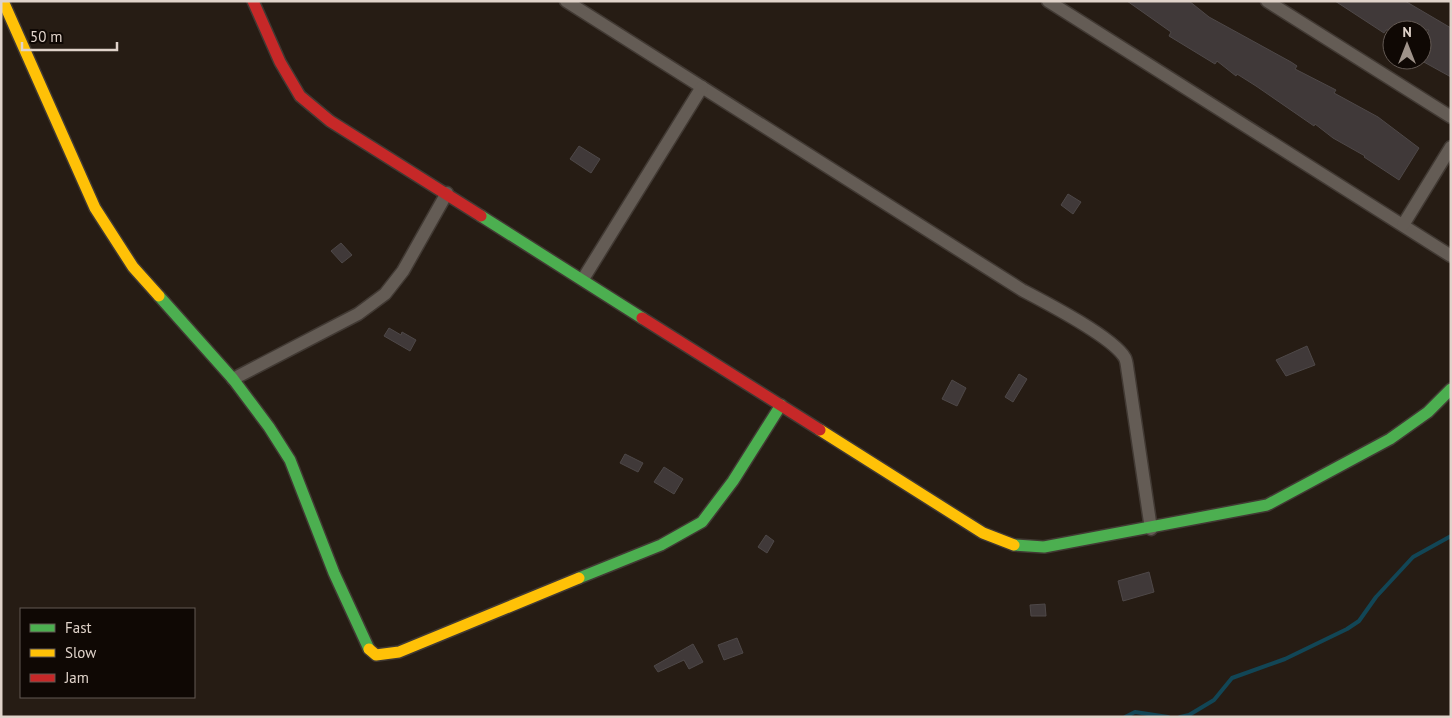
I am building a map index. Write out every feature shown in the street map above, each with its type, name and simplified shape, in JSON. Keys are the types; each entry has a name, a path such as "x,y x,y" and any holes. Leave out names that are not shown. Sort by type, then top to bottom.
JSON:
{"street":[{"path":"3,1 95,208 112,238 133,267 232,379 269,427 290,460 366,647 376,655 399,652 417,645 661,545 702,522 733,481 780,405"},
{"path":"253,1 280,62 300,96 330,120 983,533 1005,544 1020,548 1044,548 1242,512 1267,505 1292,495 1415,424 1451,389"},
{"path":"566,1 1014,284 1081,324 1116,348 1125,358 1128,373 1151,528"},
{"path":"1048,1 1451,256"},
{"path":"1267,1 1451,117"},
{"path":"583,279 702,87"},
{"path":"1403,225 1451,147"},
{"path":"232,379 358,314 385,294 403,271 447,193"}],"building":[{"path":"1127,1 1189,1 1209,17 1291,62 1297,66 1295,69 1336,90 1334,93 1378,117 1419,148 1399,180 1365,156 1333,138 1315,124 1314,126 1256,86 1237,74 1236,76 1217,61 1215,64 1169,36 1171,32"},
{"path":"1335,1 1405,1 1451,28 1451,77 1432,67 1432,20 1382,20 1382,32"},
{"path":"579,146 600,159 591,173 570,159"},
{"path":"1068,194 1081,202 1073,214 1061,205"},
{"path":"341,243 352,255 342,263 331,251"},
{"path":"389,328 401,335 402,332 416,340 410,351 384,336"},
{"path":"1307,346 1315,365 1286,376 1276,360"},
{"path":"1019,374 1027,379 1013,402 1005,397"},
{"path":"952,380 966,388 957,406 942,399"},
{"path":"625,454 643,463 638,472 620,463"},
{"path":"664,467 683,479 674,494 654,482"},
{"path":"766,535 774,541 767,553 758,547"},
{"path":"1149,572 1154,592 1123,601 1118,581"},
{"path":"1045,604 1046,616 1031,616 1030,605"},
{"path":"737,638 743,653 724,660 718,645"},
{"path":"693,644 703,662 689,669 684,660 658,672 654,666"}],"waterway":[{"path":"1180,717 1189,715 1214,700 1232,678 1285,659 1347,629 1359,621 1376,597 1413,557 1451,536"},
{"path":"1125,717 1135,712 1168,717"}],"traffic: fast":[{"path":"481,216 642,318"},
{"path":"159,296 233,379 269,427 290,460 334,573 369,649"},
{"path":"1014,545 1044,547 1267,505 1390,439 1428,412 1451,389"},
{"path":"579,578 661,545 702,522 733,481 781,405"}],"traffic: slow":[{"path":"3,1 95,208 133,267 159,296"},
{"path":"820,430 983,533 1014,545"},
{"path":"369,649 376,655 399,652 579,578"}],"traffic: jam":[{"path":"253,1 280,62 300,96 330,121 481,216"},
{"path":"642,318 820,430"}]}
